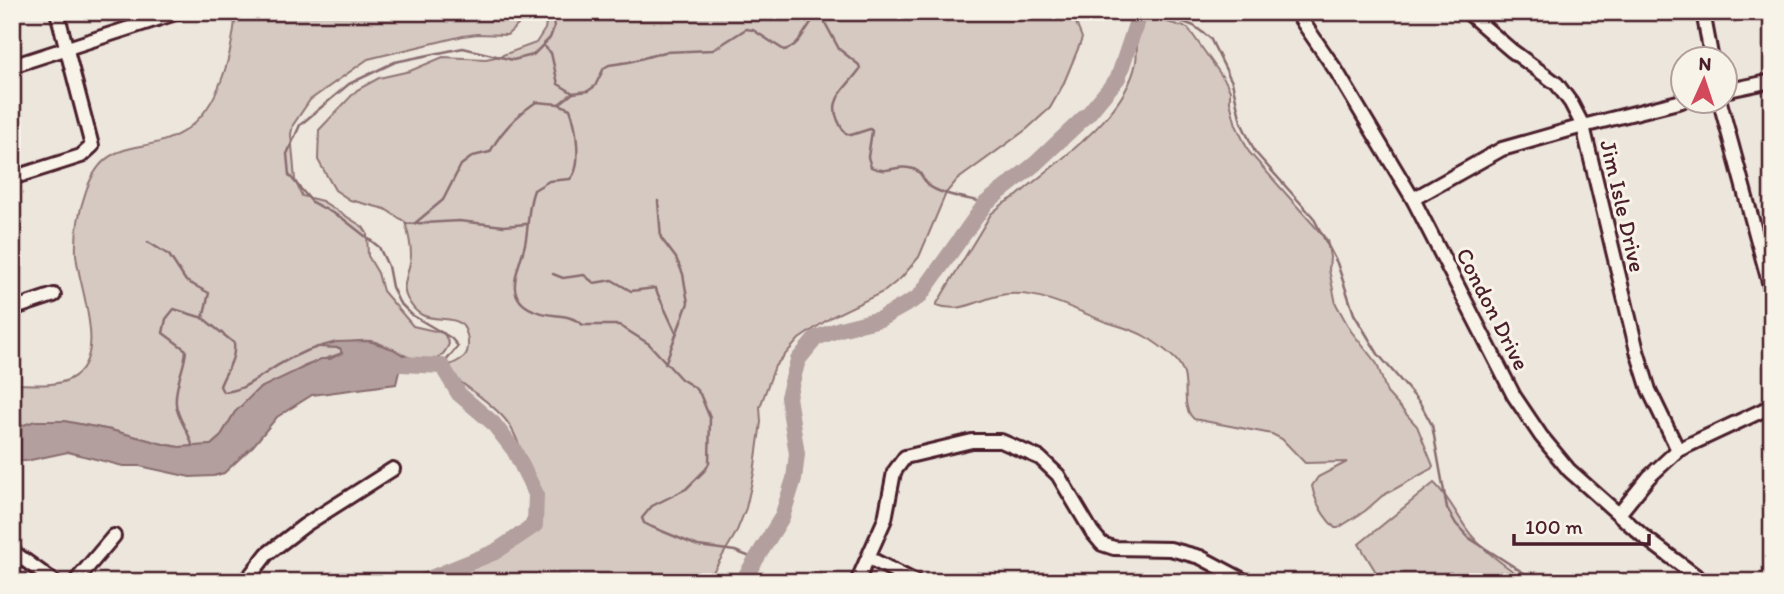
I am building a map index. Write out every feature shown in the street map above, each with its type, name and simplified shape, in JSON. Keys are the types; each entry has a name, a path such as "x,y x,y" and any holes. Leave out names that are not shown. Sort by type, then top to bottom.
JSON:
{"street":[{"path":"12,178 81,156 92,146 57,12"},
{"path":"12,66 179,12"},
{"name":"Condon Drive","path":"1296,12 1337,72 1413,199 1514,396 1541,436 1569,470 1643,536 1704,582"},
{"name":"Jim Isle Drive","path":"1467,12 1511,50 1557,84 1583,126 1637,351 1650,390 1678,450"},
{"path":"1703,12 1709,46"},
{"path":"1738,88 1772,81"},
{"path":"1413,199 1502,149 1668,105"},
{"path":"1724,116 1772,293"},
{"path":"12,309 54,295"},
{"path":"1619,514 1649,477 1678,450 1772,406"},
{"path":"857,582 885,519 894,472 905,457 972,441 1001,441 1040,457 1058,475 1102,544 1115,548 1170,549 1200,556 1247,582"},
{"path":"246,582 267,554 276,547 305,525 393,469"},
{"path":"75,582 114,537"},
{"path":"12,551 55,582"},
{"path":"869,558 916,582"}],"shaded area":[{"path":"236,12 521,12 518,25 507,35 463,36 368,59 310,100 293,125 291,134 295,180 302,196 322,201 363,227 367,233 368,256 378,273 383,291 413,326 444,333 449,344 442,356 423,362 371,341 353,341 321,347 340,348 342,353 305,366 235,412 220,437 211,445 179,447 64,421 12,429 12,384 64,382 82,369 89,355 89,321 76,246 81,206 94,173 115,153 169,139 197,121 216,94 222,78 228,61"},
{"path":"548,12 1081,12 1081,18 1076,23 1082,38 1063,85 1050,108 1027,129 957,180 946,193 919,257 902,277 885,291 833,316 799,339 775,366 760,407 761,422 754,473 746,508 736,533 707,582 442,582 490,561 514,544 521,534 532,505 527,469 519,445 504,418 485,400 449,374 450,365 461,359 467,351 468,342 462,325 457,321 422,315 413,308 407,298 405,283 411,255 405,222 385,209 350,200 335,190 318,160 319,130 357,90 379,78 410,71 443,57 486,59 536,43 545,29"},
{"path":"1137,13 1188,28 1226,82 1236,125 1249,152 1327,240 1329,270 1336,304 1351,331 1377,364 1387,393 1417,426 1433,466 1382,496 1365,511 1338,528 1323,514 1312,486 1318,477 1347,462 1305,463 1282,439 1272,434 1194,419 1186,405 1185,381 1179,364 1153,341 1127,328 1059,303 1022,294 1000,295 956,308 936,305 991,214 1070,153 1105,119 1119,101 1130,82 1136,62"},
{"path":"369,341 403,355 396,384 312,395 277,417 253,446 224,473 190,477 140,466 123,466 68,452 26,461 12,461 12,429 35,421 64,421 179,447 211,445 220,437 235,412 258,389 321,359 330,359 342,353 340,348 318,347 336,342"},
{"path":"1434,483 1479,544 1530,582 1382,582 1359,544"}],"waterway":[{"path":"442,366 458,346 451,338 412,315 399,302 379,247 342,218 312,202 289,175 287,154 300,125 349,84 395,62 463,48 513,60 533,55 550,38 554,27 552,12"},
{"path":"742,582 782,517 794,479 797,454 788,397 798,360 816,338 880,319 919,297 986,203 1035,164 1089,113 1118,78 1140,12"},
{"path":"1157,12 1194,26 1210,38 1232,82 1241,122 1255,152 1313,217 1337,263 1354,314 1378,354 1420,403 1432,425 1447,508 1456,524 1469,538 1538,582"},
{"path":"559,104 573,93 588,91 595,86 604,68 609,65 665,52 713,50 746,29 753,30 784,50 797,42 812,21 823,19 839,49 859,65 860,69 835,105 845,133 851,135 870,129 872,131 868,157 871,167 882,170 904,167 913,169 933,188 986,203"},
{"path":"544,46 551,53 558,84 573,93"},
{"path":"414,224 443,200 461,165 473,156 490,152 504,130 529,107 536,102 559,104 570,109 576,135 576,166 570,179 549,181 534,190 525,244 515,280 518,297 533,310 571,318 583,325 619,325 649,344 681,379 694,387 700,394 710,418 709,463 686,489 652,506 642,518 644,523 698,546 735,551 758,560"},
{"path":"658,201 661,238 676,258 683,274 688,303 665,364"},
{"path":"406,224 459,221 504,226 526,224"},
{"path":"148,242 169,255 186,281 209,293 203,318"},
{"path":"553,274 563,278 584,275 594,283 612,280 631,291 655,288 676,333"},
{"path":"192,445 178,415 176,404 186,350 163,333 166,319 174,309 203,318 234,343 232,360 220,386 223,392 244,386 289,359 318,347"},
{"path":"381,363 442,366 459,394 493,423 514,450 536,494 535,525 495,552 421,582"}]}
